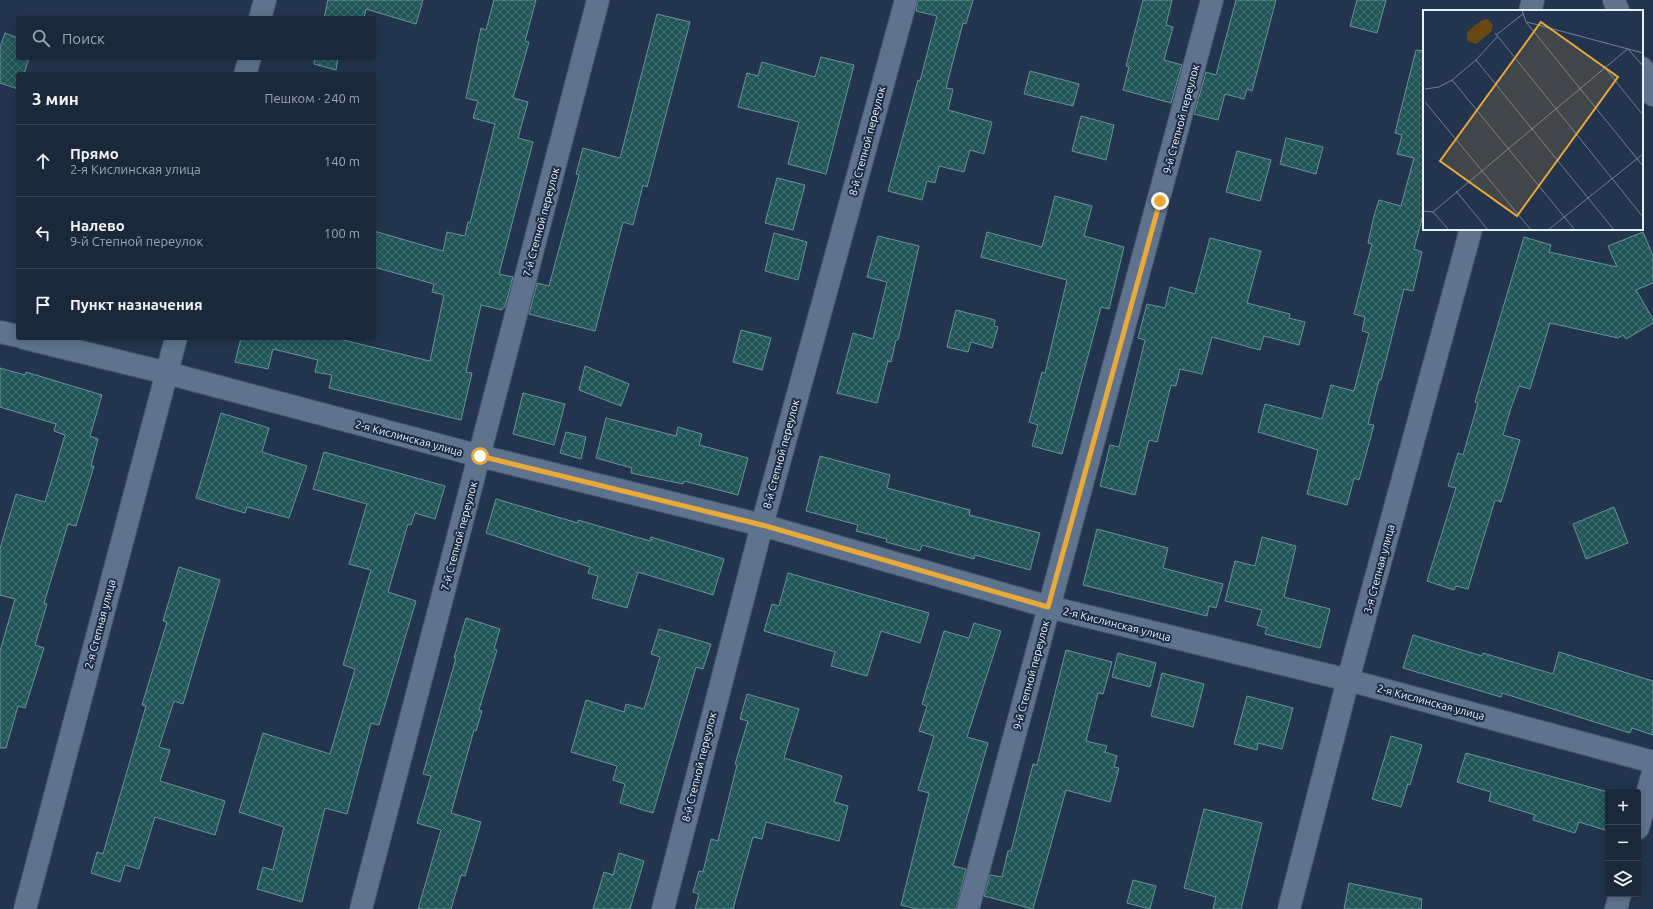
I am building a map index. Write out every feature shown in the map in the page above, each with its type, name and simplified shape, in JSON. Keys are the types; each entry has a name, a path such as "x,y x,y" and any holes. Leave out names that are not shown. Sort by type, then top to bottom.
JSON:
{"street":[{"path":"260,16 264,0"},
{"name":"7-й Степной переулок","path":"361,909 598,0"},
{"name":"8-й Степной переулок","path":"663,909 762,525 906,0"},
{"name":"9-й Степной переулок","path":"968,909 1048,607 1160,201 1212,0"},
{"path":"1530,10 1533,0"},
{"path":"1614,0 1618,10"},
{"path":"246,72 250,60"},
{"path":"1643,70 1653,95"},
{"name":"3-я Степная улица","path":"1289,909 1348,680 1471,230"},
{"path":"0,332 16,336"},
{"name":"2-я Кислинская улица","path":"32,340 167,373 480,456 762,525 1048,607 1348,680 1653,762"},
{"name":"2-я Степная улица","path":"25,909 175,340"},
{"path":"1639,825 1653,772"},
{"path":"1616,909 1619,897"}],"building":[{"path":"328,0 423,0 416,24 366,9 364,16 324,16"},
{"path":"494,0 536,0 525,41 529,42 513,98 528,102 518,138 533,142 499,274 513,277 505,307 503,307 502,310 481,305 466,372 472,373 461,420 329,388 332,375 315,372 318,360 273,349 268,369 235,362 240,340 343,340 430,361 444,295 432,292 434,284 376,268 376,232 443,251 447,232 465,236 468,222 470,223 495,124 473,118 478,101 466,98 481,28 486,30"},
{"path":"918,0 973,0 966,24 963,23 946,88 953,89 948,110 992,122 984,154 970,150 964,172 939,166 935,183 927,181 922,200 888,191 937,16 916,11"},
{"path":"1143,0 1172,0 1166,25 1173,27 1164,60 1182,65 1171,103 1123,90 1129,67 1126,66"},
{"path":"1236,0 1276,0 1252,91 1247,89 1244,99 1225,94 1218,120 1194,114 1206,72 1216,75"},
{"path":"1357,0 1386,0 1377,33 1350,26"},
{"path":"657,14 690,22 647,187 643,185 633,225 623,222 595,331 529,314 537,283 549,286 579,175 576,174 583,148 620,158"},
{"path":"5,33 16,37 16,60 28,60 25,72 16,72 16,88 0,83 0,47"},
{"path":"1416,50 1423,51 1423,215 1414,249 1422,252 1413,291 1404,289 1381,380 1379,380 1368,424 1374,425 1359,480 1354,478 1347,505 1307,494 1318,450 1258,432 1265,404 1322,419 1331,385 1354,391 1369,333 1362,331 1365,317 1354,314 1372,244 1368,243 1374,216 1379,200 1401,206 1414,158 1397,154 1402,135 1395,133"},
{"path":"821,57 854,65 826,174 788,164 799,122 738,107 747,73 758,76 762,62 815,77"},
{"path":"315,60 338,60 336,70 314,64"},
{"path":"1030,71 1079,84 1073,106 1024,94"},
{"path":"1081,116 1114,125 1106,160 1072,151"},
{"path":"1286,138 1323,147 1316,174 1280,164"},
{"path":"1237,151 1271,160 1260,201 1226,192"},
{"path":"777,178 805,185 793,230 765,223"},
{"path":"1055,196 1092,206 1084,236 1124,247 1109,309 1101,307 1062,454 1032,446 1038,425 1029,422 1042,372 1045,373 1067,280 981,257 987,232 1042,247"},
{"path":"1643,232 1653,256 1653,283 1636,290 1653,319 1653,323 1626,339 1623,335 1618,338 1550,323 1530,389 1519,386 1511,408 1503,435 1520,440 1501,502 1495,500 1468,589 1456,586 1454,590 1427,581 1456,488 1448,486 1458,453 1463,455 1478,403 1475,402 1524,237 1551,245 1549,252 1617,267 1608,246"},
{"path":"774,233 807,242 798,280 765,271"},
{"path":"878,236 919,246 898,340 896,340 891,362 888,361 877,403 837,393 853,333 873,339 887,282 867,277"},
{"path":"1210,238 1261,251 1247,303 1290,314 1289,318 1305,322 1299,345 1264,336 1260,350 1212,337 1202,374 1180,369 1176,386 1171,385 1157,442 1149,440 1135,495 1100,486 1110,445 1119,447 1145,340 1138,338 1147,304 1165,308 1170,287 1195,294"},
{"path":"956,310 995,320 994,326 998,327 992,348 971,342 968,352 947,347"},
{"path":"741,330 771,338 762,370 733,362"},
{"path":"585,366 629,384 621,406 579,390"},
{"path":"0,368 25,375 26,372 102,395 90,436 98,439 91,466 94,466 76,526 68,524 44,603 47,604 35,645 44,648 25,708 18,706 6,748 0,748 0,651 15,599 0,595 0,549 16,494 45,502 65,435 54,431 56,424 0,407"},
{"path":"523,393 565,404 554,445 513,434"},
{"path":"221,413 269,428 262,452 307,466 289,518 247,507 245,513 196,498"},
{"path":"606,418 676,436 678,427 702,434 699,445 748,458 738,495 684,481 683,484 631,473 632,468 596,458"},
{"path":"566,432 586,437 581,459 560,453"},
{"path":"324,452 445,486 435,519 415,513 411,525 408,524 388,592 416,601 379,725 371,723 347,814 325,808 302,902 257,889 263,867 273,870 284,827 239,812 263,733 330,754 355,669 343,665 371,570 349,564 367,504 313,489"},
{"path":"820,456 890,475 887,488 970,510 969,515 1040,533 1030,570 975,555 974,559 922,545 920,551 886,542 887,539 856,531 858,525 806,511"},
{"path":"496,499 578,523 578,520 650,541 651,537 724,559 713,595 638,572 627,608 592,598 598,576 588,573 590,567 486,533"},
{"path":"1614,507 1628,543 1586,559 1573,524"},
{"path":"1097,529 1168,548 1163,568 1223,584 1216,608 1209,606 1207,616 1083,585"},
{"path":"1262,537 1296,546 1284,597 1330,609 1320,648 1265,634 1267,628 1257,625 1262,610 1225,601 1235,561 1255,566"},
{"path":"179,567 220,580 183,704 174,701 159,747 170,750 160,781 225,801 215,835 155,817 139,869 125,865 120,882 91,873 97,852 103,854 146,706 142,705 167,622 163,621"},
{"path":"788,573 929,613 920,643 881,631 867,676 831,666 835,652 764,631 772,604 779,606"},
{"path":"466,618 500,629 494,649 497,650 479,710 482,711 476,731 474,730 451,813 481,822 465,876 461,875 451,909 418,909 441,830 417,823 431,776 423,774"},
{"path":"974,623 1001,631 967,737 988,743 953,866 966,869 956,909 917,909 901,905 929,793 918,790 934,736 919,731 927,706 922,704 944,631 969,638"},
{"path":"659,629 711,644 703,669 696,667 653,813 620,803 625,784 613,780 617,766 571,752 586,700 624,712 626,704 644,709 660,657 651,654"},
{"path":"1413,635 1482,656 1483,653 1553,674 1559,652 1653,681 1653,735 1632,728 1630,733 1502,693 1501,697 1403,668"},
{"path":"1066,650 1112,662 1103,694 1098,693 1086,741 1107,746 1105,752 1117,756 1114,767 1119,768 1110,802 1066,790 1033,909 984,896 990,875 1002,877 1008,851 1011,851 1033,764 1037,765"},
{"path":"1118,653 1156,663 1150,687 1112,677"},
{"path":"1162,673 1204,684 1193,727 1151,716"},
{"path":"747,694 799,709 784,758 842,776 834,802 848,806 839,841 766,822 762,839 753,837 733,909 695,909 699,894 693,892 699,871 703,872 711,839 718,841 737,765 735,764 748,721 740,719"},
{"path":"1247,696 1293,708 1282,749 1258,743 1257,750 1234,744"},
{"path":"1391,736 1422,745 1410,785 1408,784 1401,807 1372,799"},
{"path":"1466,753 1605,791 1605,830 1579,822 1575,833 1533,820 1535,815 1489,801 1491,792 1457,782"},
{"path":"1204,809 1262,823 1241,909 1213,909 1216,897 1184,888"},
{"path":"619,853 644,861 630,909 593,909 604,872 613,875"},
{"path":"1133,880 1156,886 1150,909 1127,903"},
{"path":"1349,883 1422,899 1421,909 1344,909"}],"route":[{"path":"480,456 762,525 1048,607 1160,201"}]}
